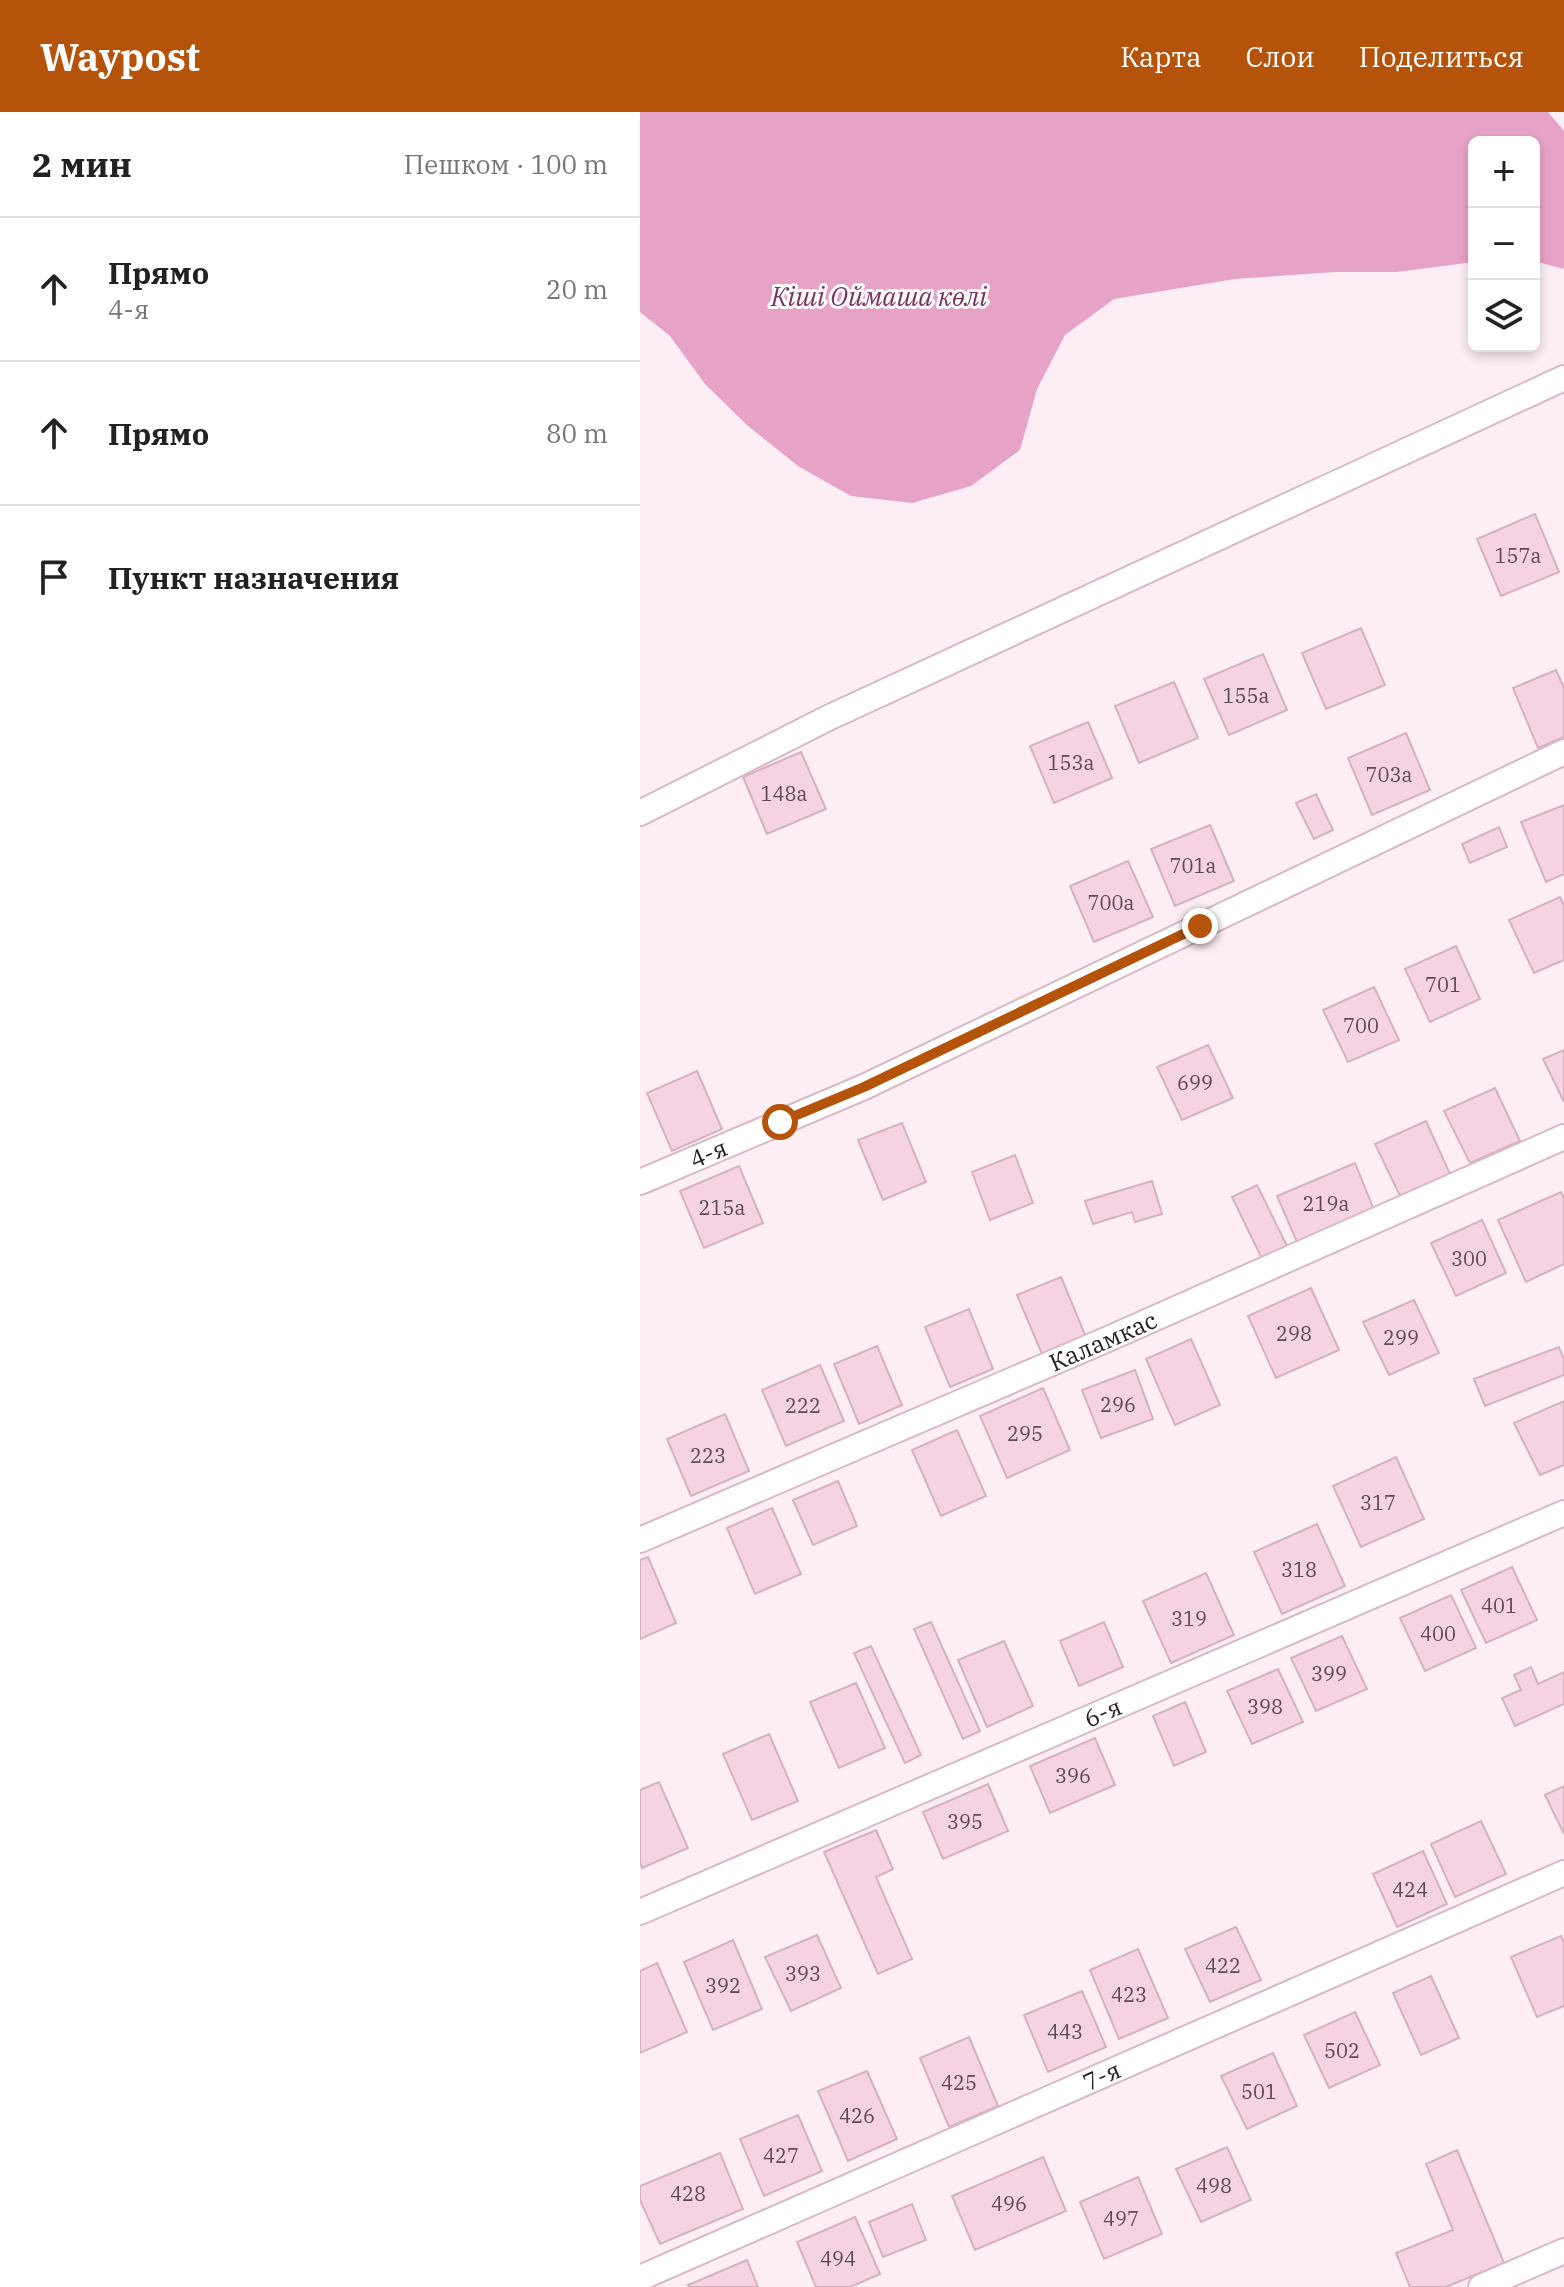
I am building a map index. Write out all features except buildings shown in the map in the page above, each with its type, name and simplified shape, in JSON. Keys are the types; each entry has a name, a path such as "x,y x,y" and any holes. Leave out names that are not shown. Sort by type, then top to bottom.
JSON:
{"street":[{"path":"640,813 842,711 1564,378"},
{"name":"4-я","path":"640,1182 864,1087 1564,752"},
{"name":"Каламкас","path":"640,1540 1108,1339 1564,1137"},
{"name":"6-я","path":"640,1912 1564,1513"},
{"name":"7-я","path":"640,2278 1564,1873"},
{"path":"1481,2287 1564,2251"}],"water":[{"name":"Кіші Оймаша көлi","path":"640,112 1548,112 1564,131 1564,269 1540,263 1540,136 1468,136 1468,263 1397,272 1335,272 1235,279 1114,299 1065,335 1037,389 1020,450 971,486 912,503 851,496 798,466 748,426 705,384 670,336 640,312"}],"route":[{"path":"780,1122 864,1087 1200,926"}]}
